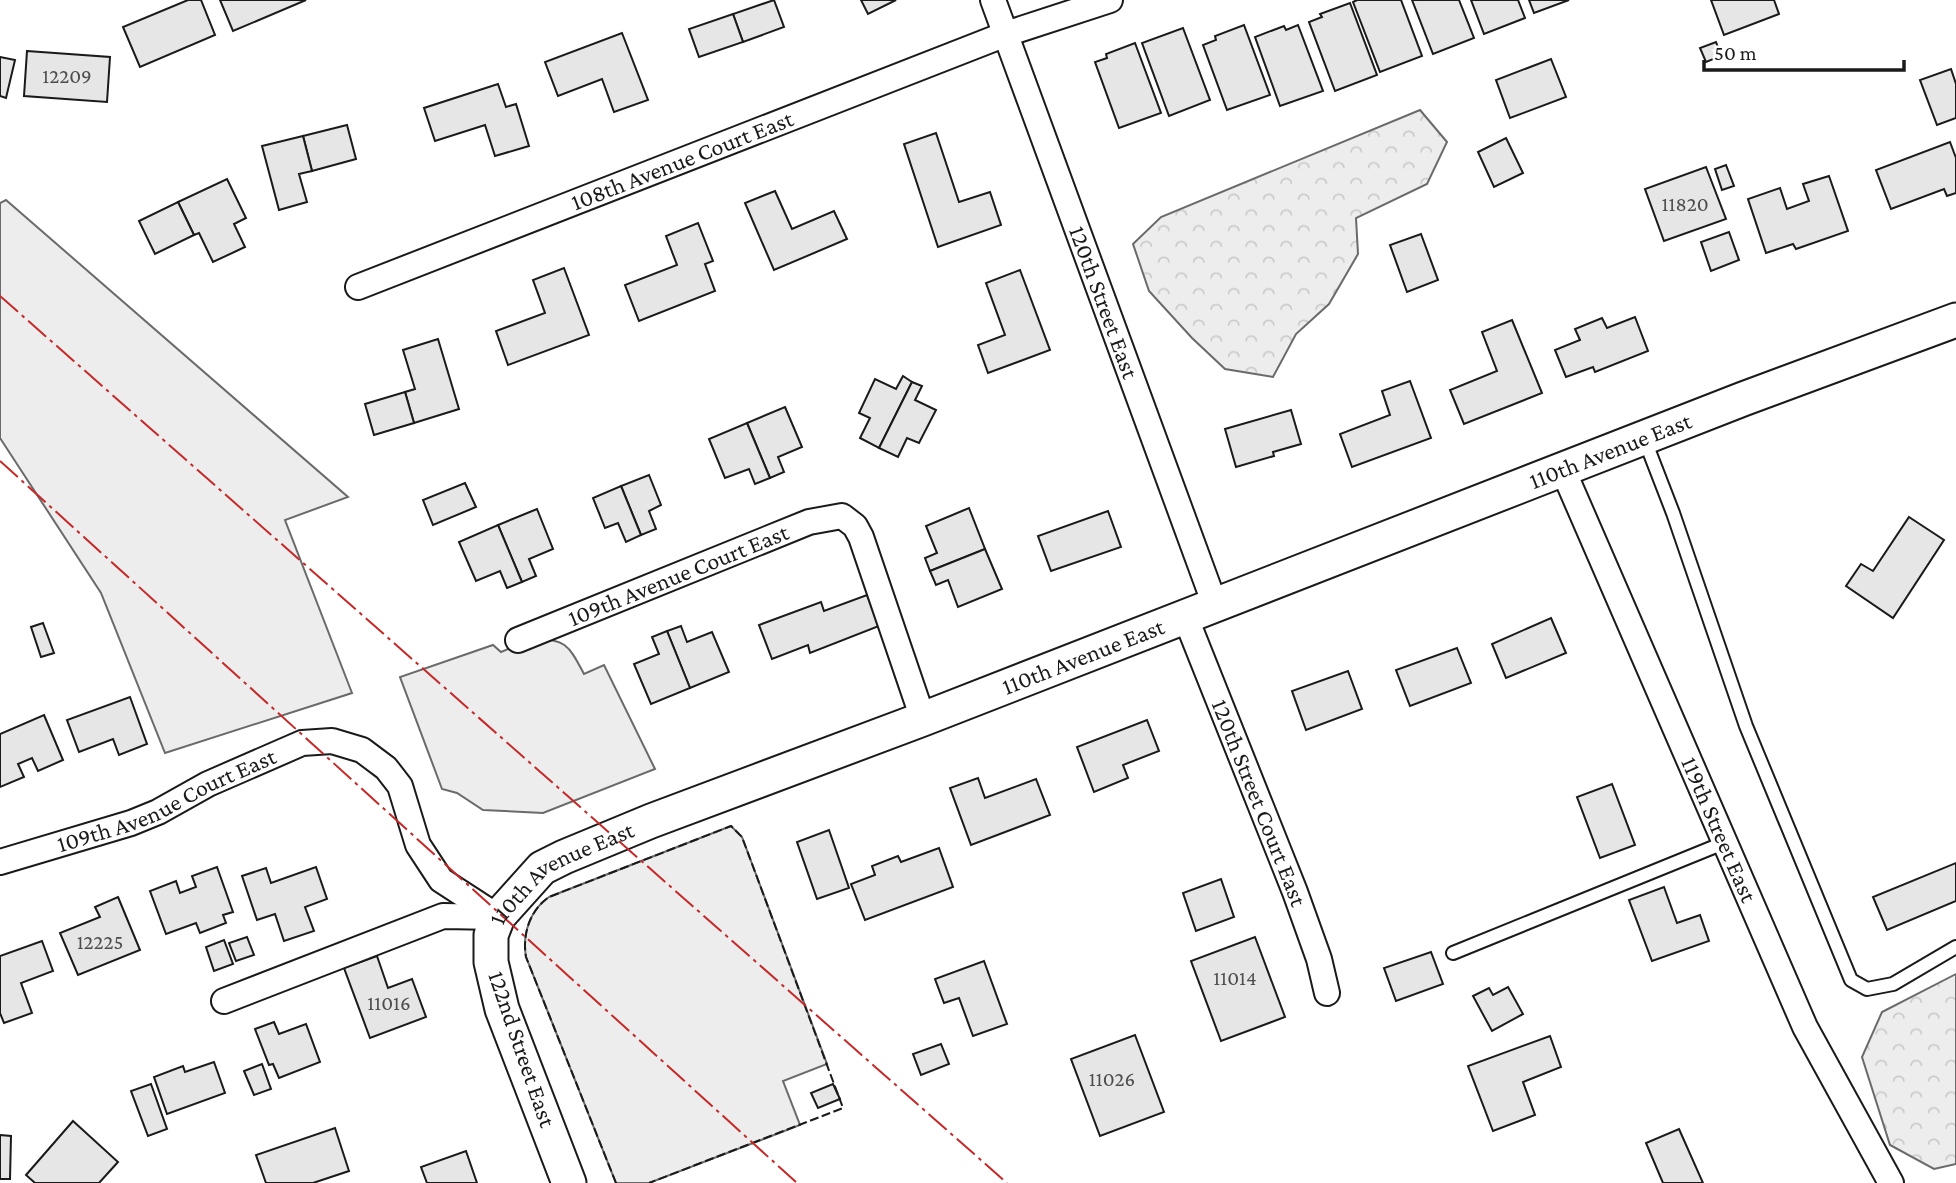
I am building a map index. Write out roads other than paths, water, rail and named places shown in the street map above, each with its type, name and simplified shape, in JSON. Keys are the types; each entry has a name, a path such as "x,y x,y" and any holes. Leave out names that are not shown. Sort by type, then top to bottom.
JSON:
{"street":[{"name":"120th Street East","path":"993,0 1200,610"},
{"name":"108th Avenue Court East","path":"358,287 1006,34 1110,0"},
{"name":"110th Avenue East","path":"224,1001 443,916 498,917 542,869 564,857 651,821 923,719 1644,438 1956,320"},
{"name":"119th Street East","path":"1563,470 1805,1027 1891,1183"},
{"name":"109th Avenue Court East","path":"518,640 809,522 842,516 855,526 861,537 923,719"},
{"name":"120th Street Court East","path":"1200,610 1319,959 1327,993"},
{"name":"109th Avenue Court East","path":"0,862 131,823 166,808 208,784 302,743 332,741 362,750 386,768 400,786 418,845 441,880 498,917"},
{"name":"122nd Street East","path":"498,917 491,935 491,962 502,1009 569,1183"}],"lane":[{"path":"1644,438 1673,513 1746,726 1851,980 1867,989 1893,984 1956,947"},
{"path":"1453,953 1726,842"}]}
